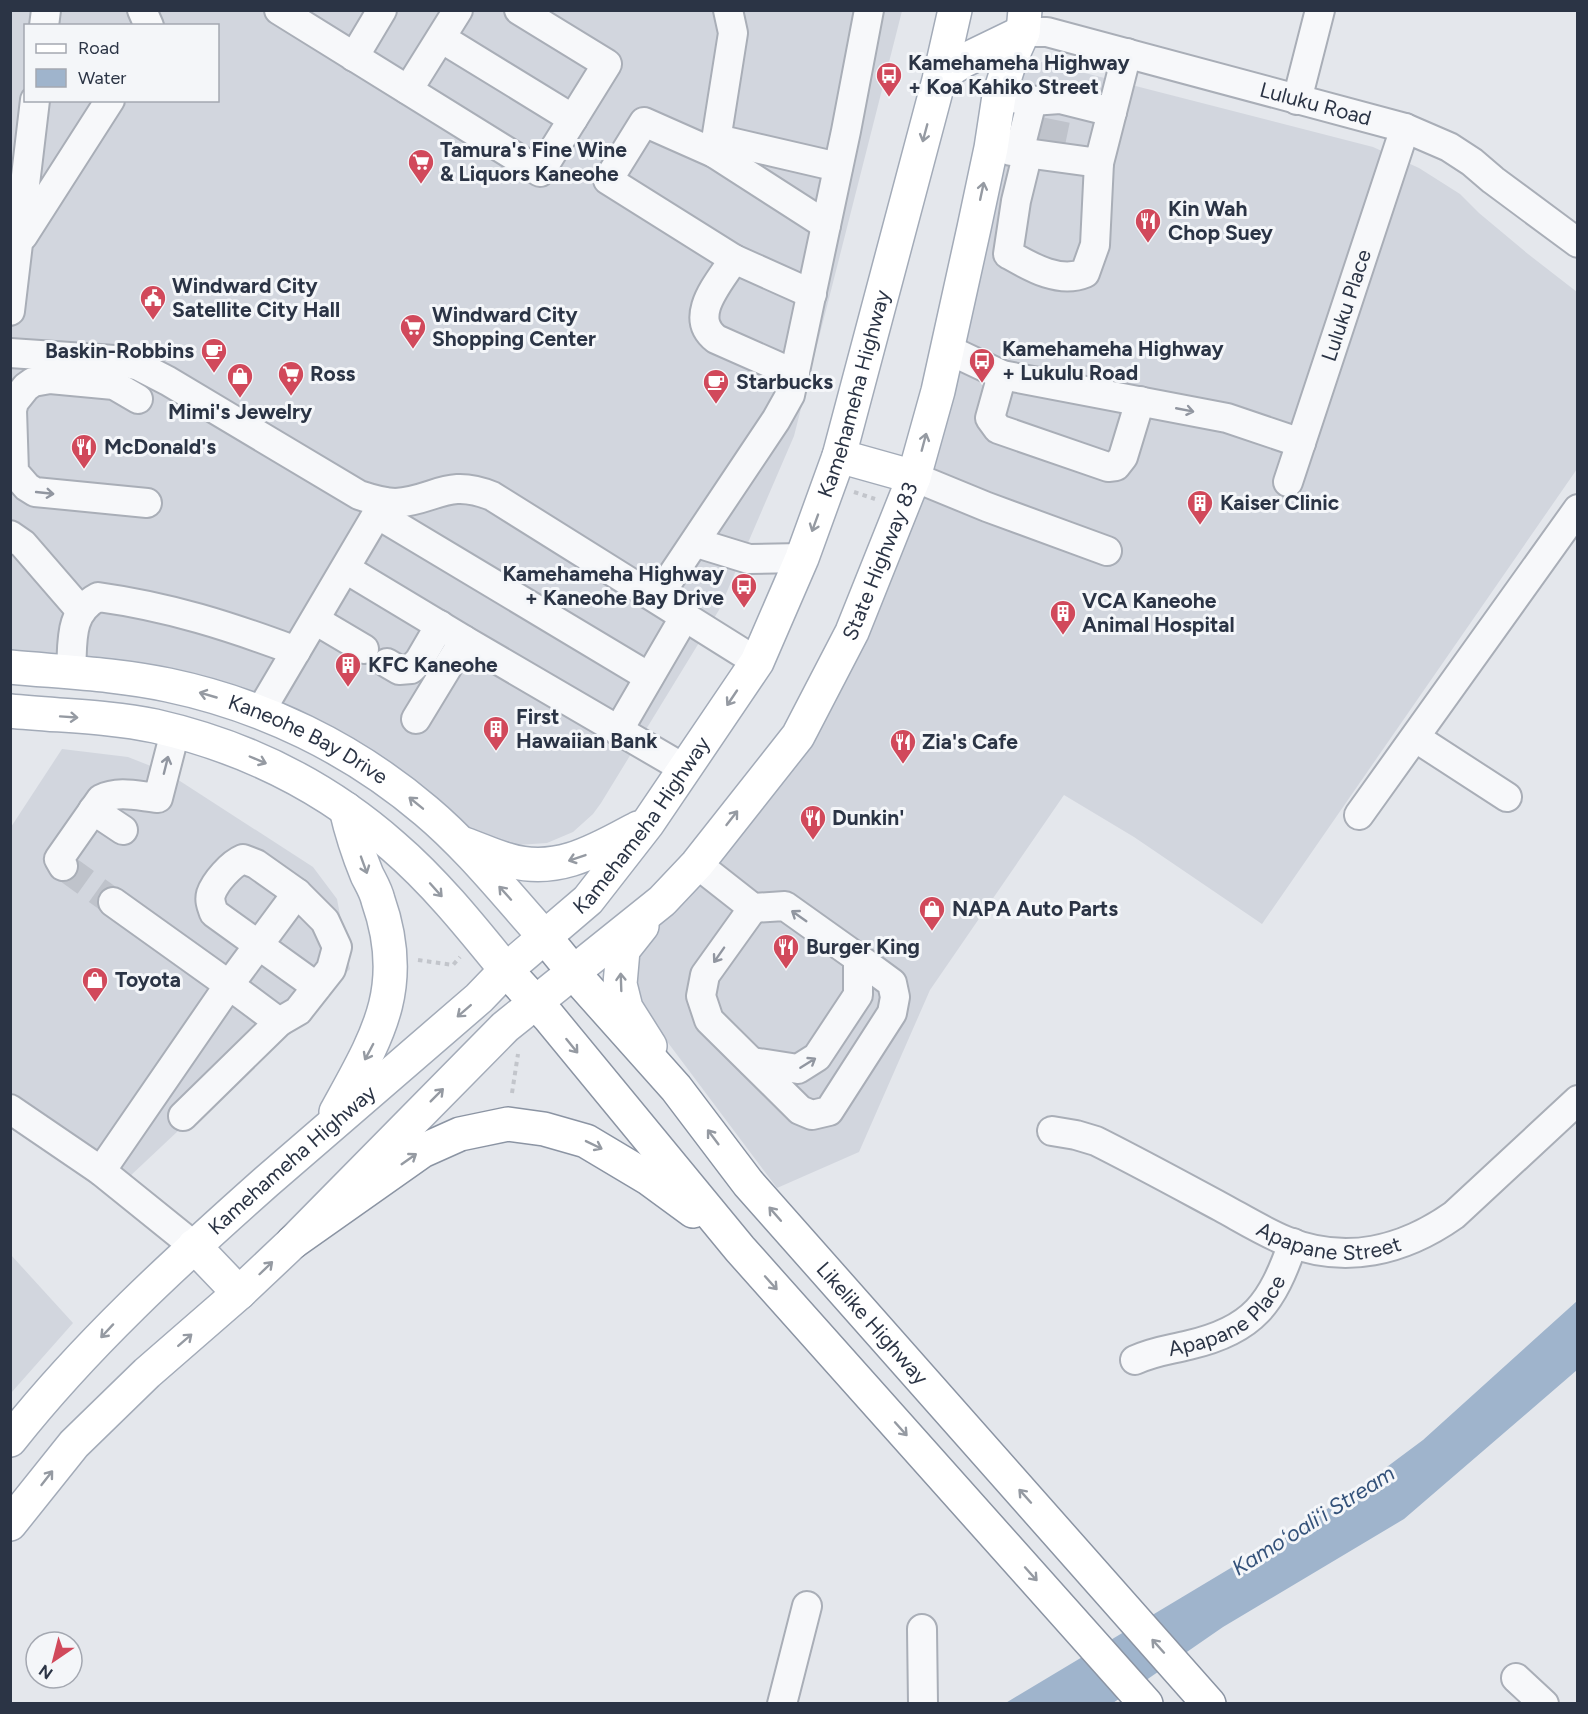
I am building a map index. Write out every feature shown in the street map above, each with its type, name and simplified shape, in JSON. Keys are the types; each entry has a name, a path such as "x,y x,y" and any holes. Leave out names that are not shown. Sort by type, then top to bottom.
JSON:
{"main road":[{"name":"Kamehameha Highway","path":"10,1440 32,1412 117,1321 194,1246 479,998 544,936 588,900 648,823 757,662 802,558 839,456 940,76 955,10"},
{"path":"940,76 1020,18"},
{"name":"State Highway 83","path":"534,1002 662,902 697,864 798,736 852,632 914,477 947,349 974,228 1036,134 999,96 1020,18"},
{"path":"839,456 914,477"},
{"name":"Kaneohe Bay Drive","path":"10,667 166,684 207,694 260,712 322,740 358,761 427,811 459,842 544,936"},
{"name":"Kaneohe Bay Drive","path":"10,711 117,720 176,732 261,760 295,777 346,809 394,846 423,874 506,970"},
{"path":"326,1130 374,1043 388,993 390,969 385,920 351,830 346,809"},
{"path":"459,842 509,860 528,864 548,864 579,858 648,823"},
{"path":"662,902 623,950 620,984 626,1008 676,1088"},
{"name":"Likelike Highway","path":"544,936 676,1088 748,1183 1209,1704"},
{"path":"506,970 732,1239 1143,1699"},
{"path":"10,1524 74,1444 147,1373 239,1293 293,1242 505,1027 534,1002"},
{"path":"293,1242 422,1150 460,1134 508,1124 565,1133 605,1151 648,1178 732,1239"},
{"path":"194,1246 239,1293"}],"street":[{"path":"142,10 149,24"},
{"path":"279,10 540,172 607,64 526,12"},
{"path":"354,57 381,10"},
{"path":"408,90 458,10"},
{"path":"716,146 733,33 728,10"},
{"path":"657,598 786,405 812,294 869,10"},
{"path":"1297,100 1320,10"},
{"name":"Luluku Road","path":"1020,18 1047,32 1405,128 1449,147 1578,243"},
{"path":"441,38 573,119"},
{"path":"1036,134 1016,201 1008,254 1037,271 1074,278 1085,273 1095,245 1100,163 1127,53"},
{"path":"999,96 1036,134 1100,163"},
{"path":"19,243 109,102"},
{"path":"10,312 19,243 26,108"},
{"path":"1036,134 1112,112"},
{"path":"812,294 734,259 608,180 644,122 716,146 838,167"},
{"name":"Luluku Place","path":"1288,482 1405,128"},
{"path":"716,146 826,225"},
{"path":"974,228 1010,235"},
{"path":"734,259 706,306 703,318 707,330 716,339 795,374"},
{"path":"947,349 1002,375 1227,418 1301,443"},
{"path":"10,352 115,360 139,366 359,495 649,677"},
{"path":"1002,375 990,418 998,429 1108,467 1116,466 1123,457 1140,401"},
{"path":"147,503 35,492 19,480 14,472 13,464 27,407 39,395 50,393 138,399 155,397 168,381"},
{"path":"914,477 987,507 1107,551"},
{"path":"260,712 380,508 455,488 492,496 757,662"},
{"path":"1359,815 1578,509"},
{"path":"701,533 697,543 749,559 802,558"},
{"path":"10,535 23,544 81,611"},
{"path":"345,569 685,769"},
{"path":"71,672 74,627 81,611 99,597 155,606 202,618 296,651"},
{"path":"618,731 685,616"},
{"path":"315,620 433,691"},
{"path":"383,661 406,670 416,665 452,632"},
{"path":"416,719 433,691 452,632"},
{"path":"63,866 59,859 101,799 110,794 119,793 158,798 176,732"},
{"path":"1416,738 1507,797"},
{"path":"93,810 123,830"},
{"path":"183,1116 279,1022 298,1011 317,987 331,969 337,947 325,921 297,892 256,864 243,859 232,863 212,893 210,902 214,913 317,987"},
{"path":"697,864 753,908 785,906 892,983 895,997 892,1013 829,1111 812,1115 800,1110 709,1020 701,996 705,975 753,908"},
{"path":"100,1171 229,985 297,892"},
{"path":"113,902 279,1022"},
{"path":"752,1062 798,1069 817,1057 858,995 858,958"},
{"name":"Apapane Street","path":"1052,1131 1096,1141 1293,1243 1328,1252 1349,1253 1394,1247 1415,1239 1454,1215 1578,1100"},
{"path":"10,1109 100,1171 194,1246"},
{"name":"Apapane Place","path":"1136,1360 1161,1350 1221,1336 1250,1318 1272,1295 1293,1243"},
{"path":"782,1704 807,1606"},
{"path":"922,1629 923,1704"},
{"path":"1516,1678 1544,1704"}],"path":[{"path":"849,490 880,500"},
{"path":"453,965 460,957"},
{"path":"418,960 453,965 458,972"},
{"path":"512,1093 519,1043"}],"shaded area":[{"name":"Windward City Shopping Center","path":"10,11 902,11 794,436 719,610 593,814 573,832 547,843 517,845 502,843 466,826 362,748 11,657"},
{"path":"1042,62 1373,147 1419,168 1460,194 1479,213 1577,292 1577,469 1262,924 1134,837 1064,795 930,990 859,1152 777,1188 648,1016 629,972 663,913 865,606 1023,72"},
{"path":"62,749 128,757 166,772 313,867 337,899 350,969 111,1194 11,1123 11,827"},
{"path":"11,1255 73,1323 11,1393"}],"water":[{"name":"Kamoʻoaliʻi Stream","path":"1577,1301 1577,1370 1404,1519 1223,1627 1113,1703 1004,1704 1311,1520 1372,1478 1423,1440"}],"tunnel":[{"path":"1051,144 1056,120"},
{"path":"63,866 113,902"}],"place":[{"name":"Kamehameha Highway + Koa Kahiko Street","path":"889,98"},
{"name":"Tamura's Fine Wine & Liquors Kaneohe","path":"421,185"},
{"name":"Kin Wah Chop Suey","path":"1148,244"},
{"name":"Windward City Satellite City Hall","path":"153,321"},
{"name":"Windward City Shopping Center","path":"413,350"},
{"name":"Baskin-Robbins","path":"214,374"},
{"name":"Kamehameha Highway + Lukulu Road","path":"982,384"},
{"name":"Ross","path":"291,397"},
{"name":"Mimi's Jewelry","path":"240,399"},
{"name":"Starbucks","path":"716,405"},
{"name":"McDonald's","path":"84,470"},
{"name":"Kaiser Clinic","path":"1200,526"},
{"name":"Kamehameha Highway + Kaneohe Bay Drive","path":"744,609"},
{"name":"VCA Kaneohe Animal Hospital","path":"1063,636"},
{"name":"KFC Kaneohe","path":"348,688"},
{"name":"First Hawaiian Bank","path":"496,752"},
{"name":"Zia's Cafe","path":"903,765"},
{"name":"Dunkin'","path":"813,841"},
{"name":"NAPA Auto Parts","path":"932,932"},
{"name":"Burger King","path":"786,970"},
{"name":"Toyota","path":"95,1003"}]}
